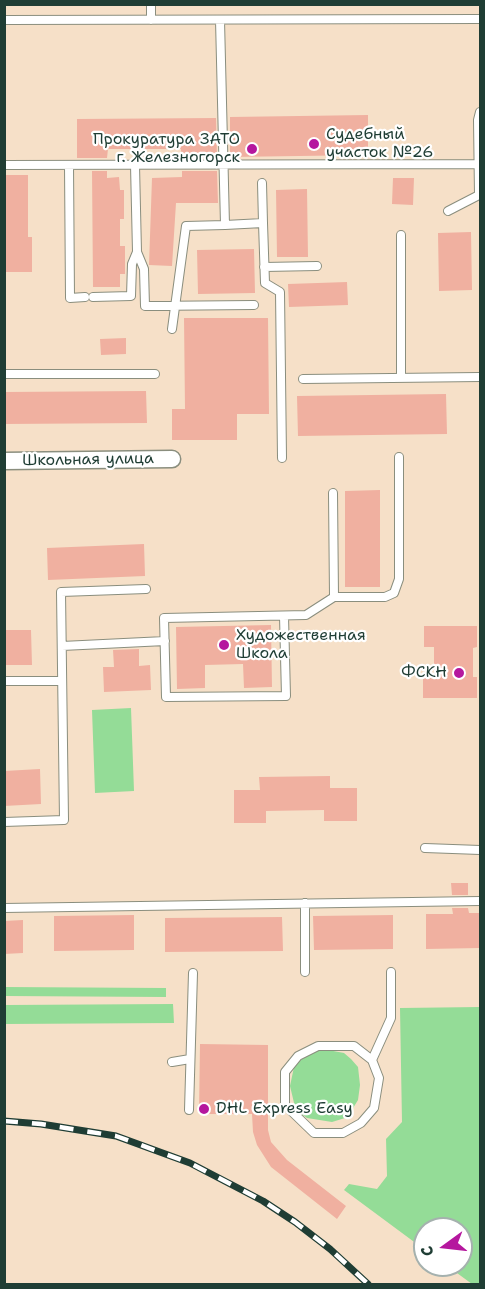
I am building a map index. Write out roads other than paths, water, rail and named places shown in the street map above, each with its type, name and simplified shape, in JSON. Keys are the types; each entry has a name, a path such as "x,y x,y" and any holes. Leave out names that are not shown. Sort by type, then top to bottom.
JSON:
{"street":[{"name":"Школьная улица","path":"4,461 172,459"}],"lane":[{"path":"151,4 151,20"},
{"path":"4,20 480,20"},
{"path":"220,20 225,225"},
{"path":"448,211 479,195 478,120 480,112"},
{"path":"4,165 479,164"},
{"path":"69,165 70,298 131,296 132,264 137,252"},
{"path":"135,165 137,252 144,269 145,306 254,305"},
{"path":"262,183 265,283 280,292 282,458"},
{"path":"172,329 186,226 263,223"},
{"path":"400,236 401,378"},
{"path":"264,267 317,266"},
{"path":"4,374 155,374"},
{"path":"303,379 480,377"},
{"path":"284,615 286,696 166,697 164,618 284,615 306,615 334,597 386,597 394,592 399,579 399,457"},
{"path":"333,493 334,597"},
{"path":"4,822 64,820 61,592 146,589"},
{"path":"62,646 165,642"},
{"path":"4,681 63,681"},
{"path":"425,848 480,850"},
{"path":"4,908 480,901"},
{"path":"305,903 305,972"},
{"path":"372,1060 354,1046 318,1046 298,1056 285,1072 285,1105 314,1133 343,1133 361,1123 374,1108 379,1078 372,1060 391,1018 391,972"},
{"path":"189,1110 193,973"},
{"path":"172,1062 190,1059"}],"railway":[{"path":"4,1121 41,1124 116,1136 190,1163 263,1201 295,1222 330,1249 368,1284"}],"place":[{"name":"Судебный участок №26","path":"314,144"},
{"name":"Прокуратура ЗАТО г. Железногорск","path":"252,149"},
{"name":"Художественная Школа","path":"224,645"},
{"name":"ФСКН","path":"459,673"},
{"name":"DHL Express Easy","path":"204,1109"}]}
